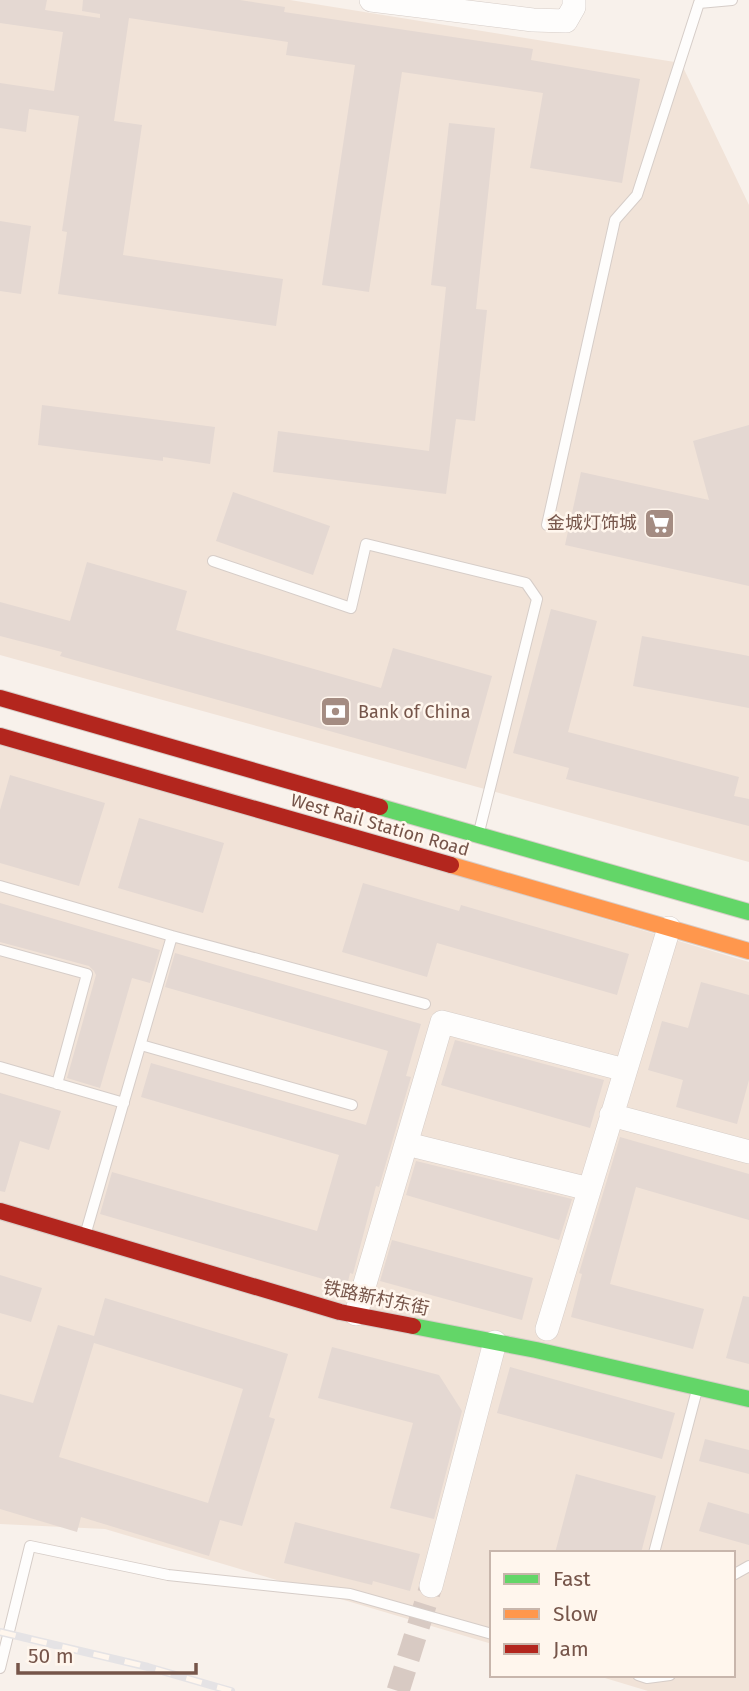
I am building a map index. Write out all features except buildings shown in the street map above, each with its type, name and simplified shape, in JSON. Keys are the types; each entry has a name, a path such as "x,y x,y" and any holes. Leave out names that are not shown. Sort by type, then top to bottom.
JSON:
{"main road":[{"name":"West Rail Station Road","path":"0,698 749,912"},
{"name":"West Rail Station Road","path":"0,736 749,951"},
{"name":"铁路新村东街","path":"0,1211 340,1312 495,1342 749,1399"}],"street":[{"path":"371,0 533,20 566,21 573,7 573,0"},
{"path":"547,1329 669,928"},
{"path":"356,1314 442,1022 625,1070"},
{"path":"611,1115 749,1152"},
{"path":"407,1144 589,1189"},
{"path":"431,1586 495,1342"}],"lane":[{"path":"547,525 615,220 638,195 699,3 732,0"},
{"path":"213,561 351,608 366,544 526,583 537,599 478,835"},
{"path":"0,886 172,936 425,1004"},
{"path":"85,1235 172,936"},
{"path":"0,950 87,974 57,1084"},
{"path":"141,1045 352,1105"},
{"path":"0,1067 124,1103"},
{"path":"655,1551 698,1387"},
{"path":"0,1668 30,1546 168,1575 350,1594 490,1633"}],"shaded area":[{"path":"0,0 290,0 681,63 749,205 749,862 0,655"},
{"path":"0,739 749,962 749,1691 648,1691 602,1677 735,1677 735,1551 490,1551 490,1643 105,1529 0,1524"}],"tunnel":[{"path":"398,1691 431,1586"}],"railway":[{"path":"0,1632 148,1667 231,1691"}],"traffic: fast":[{"path":"380,807 749,912"},
{"path":"413,1326 536,1350 749,1399"}],"traffic: slow":[{"path":"451,865 749,951"}],"traffic: jam":[{"path":"0,698 380,807"},
{"path":"0,736 451,865"},
{"path":"0,1211 340,1312 413,1326"}],"place":[{"name":"金城灯饰城","path":"660,523"},
{"name":"Bank of China","path":"335,712"}]}
